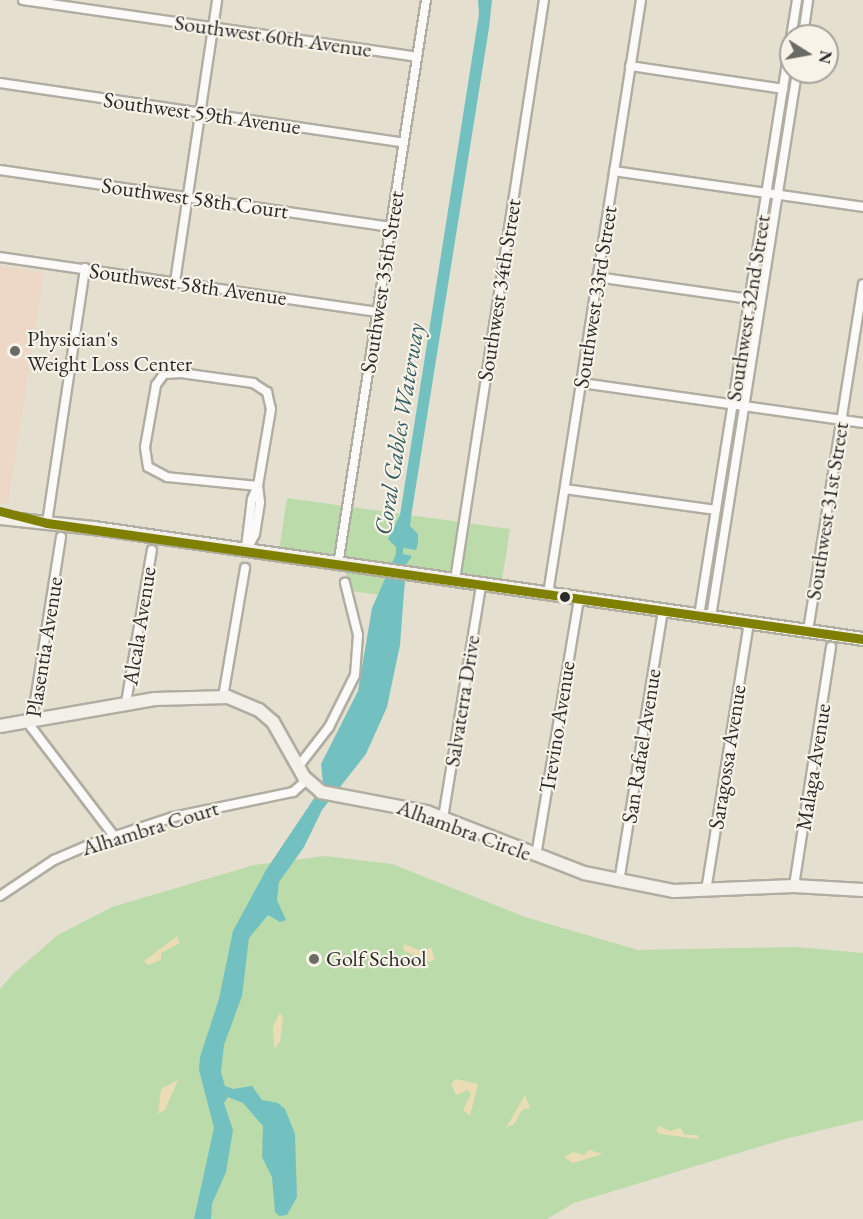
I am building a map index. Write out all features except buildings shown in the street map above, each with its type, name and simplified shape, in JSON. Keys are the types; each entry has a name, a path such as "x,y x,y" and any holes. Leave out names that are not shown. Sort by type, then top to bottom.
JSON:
{"street":[{"name":"Southwest 60th Avenue","path":"23,0 417,57"},
{"path":"175,282 217,0"},
{"name":"Southwest 35th Street","path":"338,565 426,0"},
{"name":"Southwest 34th Street","path":"454,580 544,0"},
{"name":"Southwest 33rd Street","path":"548,594 641,0"},
{"name":"Southwest 32nd Street","path":"705,616 716,510 797,0"},
{"path":"805,24 808,0"},
{"path":"630,66 783,89"},
{"name":"Southwest 59th Avenue","path":"0,83 404,143"},
{"name":"Southwest 32nd Street","path":"705,616 745,406 795,84"},
{"name":"Southwest 58th Court","path":"0,170 391,227"},
{"path":"614,171 863,207"},
{"name":"Southwest 58th Avenue","path":"0,257 377,312"},
{"path":"47,523 85,268"},
{"path":"597,277 749,299"},
{"name":"Southwest 31st Street","path":"808,631 863,284"},
{"path":"246,551 255,534 260,502 258,486 271,409 267,392 253,383 178,372 162,376 155,388 146,438 148,467 167,477 258,486"},
{"path":"582,383 863,423"},
{"path":"565,489 716,510"},
{"path":"0,511 6,518 863,639"},
{"name":"Plasentia Avenue","path":"62,537 31,722 38,739 114,836"},
{"name":"Alcala Avenue","path":"126,703 152,550"},
{"path":"223,697 245,568"},
{"path":"298,766 329,727 355,675 358,635 345,583"},
{"name":"Salvaterra Drive","path":"443,818 481,585"},
{"name":"Trevino Avenue","path":"536,856 579,598"},
{"name":"San Rafael Avenue","path":"619,882 663,611"},
{"name":"Saragossa Avenue","path":"706,891 748,623"},
{"name":"Malaga Avenue","path":"794,886 831,647"},
{"name":"Alhambra Circle","path":"0,726 126,703 223,697 254,708 273,722 307,780 317,789 334,796 395,803 443,818 536,856 619,882 674,891 794,886 863,890"},
{"name":"Alhambra Court","path":"0,896 54,860 114,836 173,817 293,792 307,780"}],"shaded area":[{"path":"0,266 44,273 8,504 0,503"}],"green space":[{"path":"287,498 510,529 502,580 408,567 403,598 344,590 349,560 279,551"},
{"path":"325,856 392,864 525,917 638,950 796,947 863,953 863,1120 785,1139 574,1203 547,1219 0,1219 0,989 14,973 58,935 112,907 254,865"}],"sand":[{"path":"177,936 180,943 161,953 161,960 148,965 144,961"},
{"path":"404,944 424,952 431,947 435,959 430,962 409,953 403,950"},
{"path":"280,1013 283,1018 280,1042 274,1049 273,1026"},
{"path":"456,1079 478,1084 470,1116 463,1110 471,1094 468,1090 456,1095 451,1084"},
{"path":"178,1080 165,1110 158,1114 161,1089"},
{"path":"525,1095 530,1108 522,1110 514,1124 506,1128"},
{"path":"660,1126 670,1131 680,1128 685,1135 698,1135 698,1139 659,1134 656,1130"},
{"path":"589,1150 603,1154 573,1163 564,1157 573,1152 584,1155"}],"water":[{"path":"478,0 492,0 489,28 411,517 410,526 418,534 418,543 416,550 403,548 403,554 412,556 406,565 400,645 387,707 366,754 322,810 304,847 279,882 277,900 286,920 280,922 268,915 249,938 242,996 224,1045 221,1072 225,1086 233,1089 252,1086 262,1100 278,1103 285,1109 295,1134 297,1197 287,1215 279,1216 275,1212 272,1177 262,1157 263,1126 243,1103 228,1097 224,1103 233,1130 226,1172 212,1204 211,1219 194,1219 214,1128 199,1070 200,1057 219,999 233,931 266,870 323,785 321,764 358,691 372,608 396,554 396,547 388,539 400,515 479,14"}],"transit line":[{"path":"0,511 47,523 863,639"}],"place":[{"name":"Physician's Weight Loss Center","path":"15,351"},
{"name":"Golf School","path":"314,959"}],"water label":[{"name":"Coral Gables Waterway","path":"399,429"}]}
